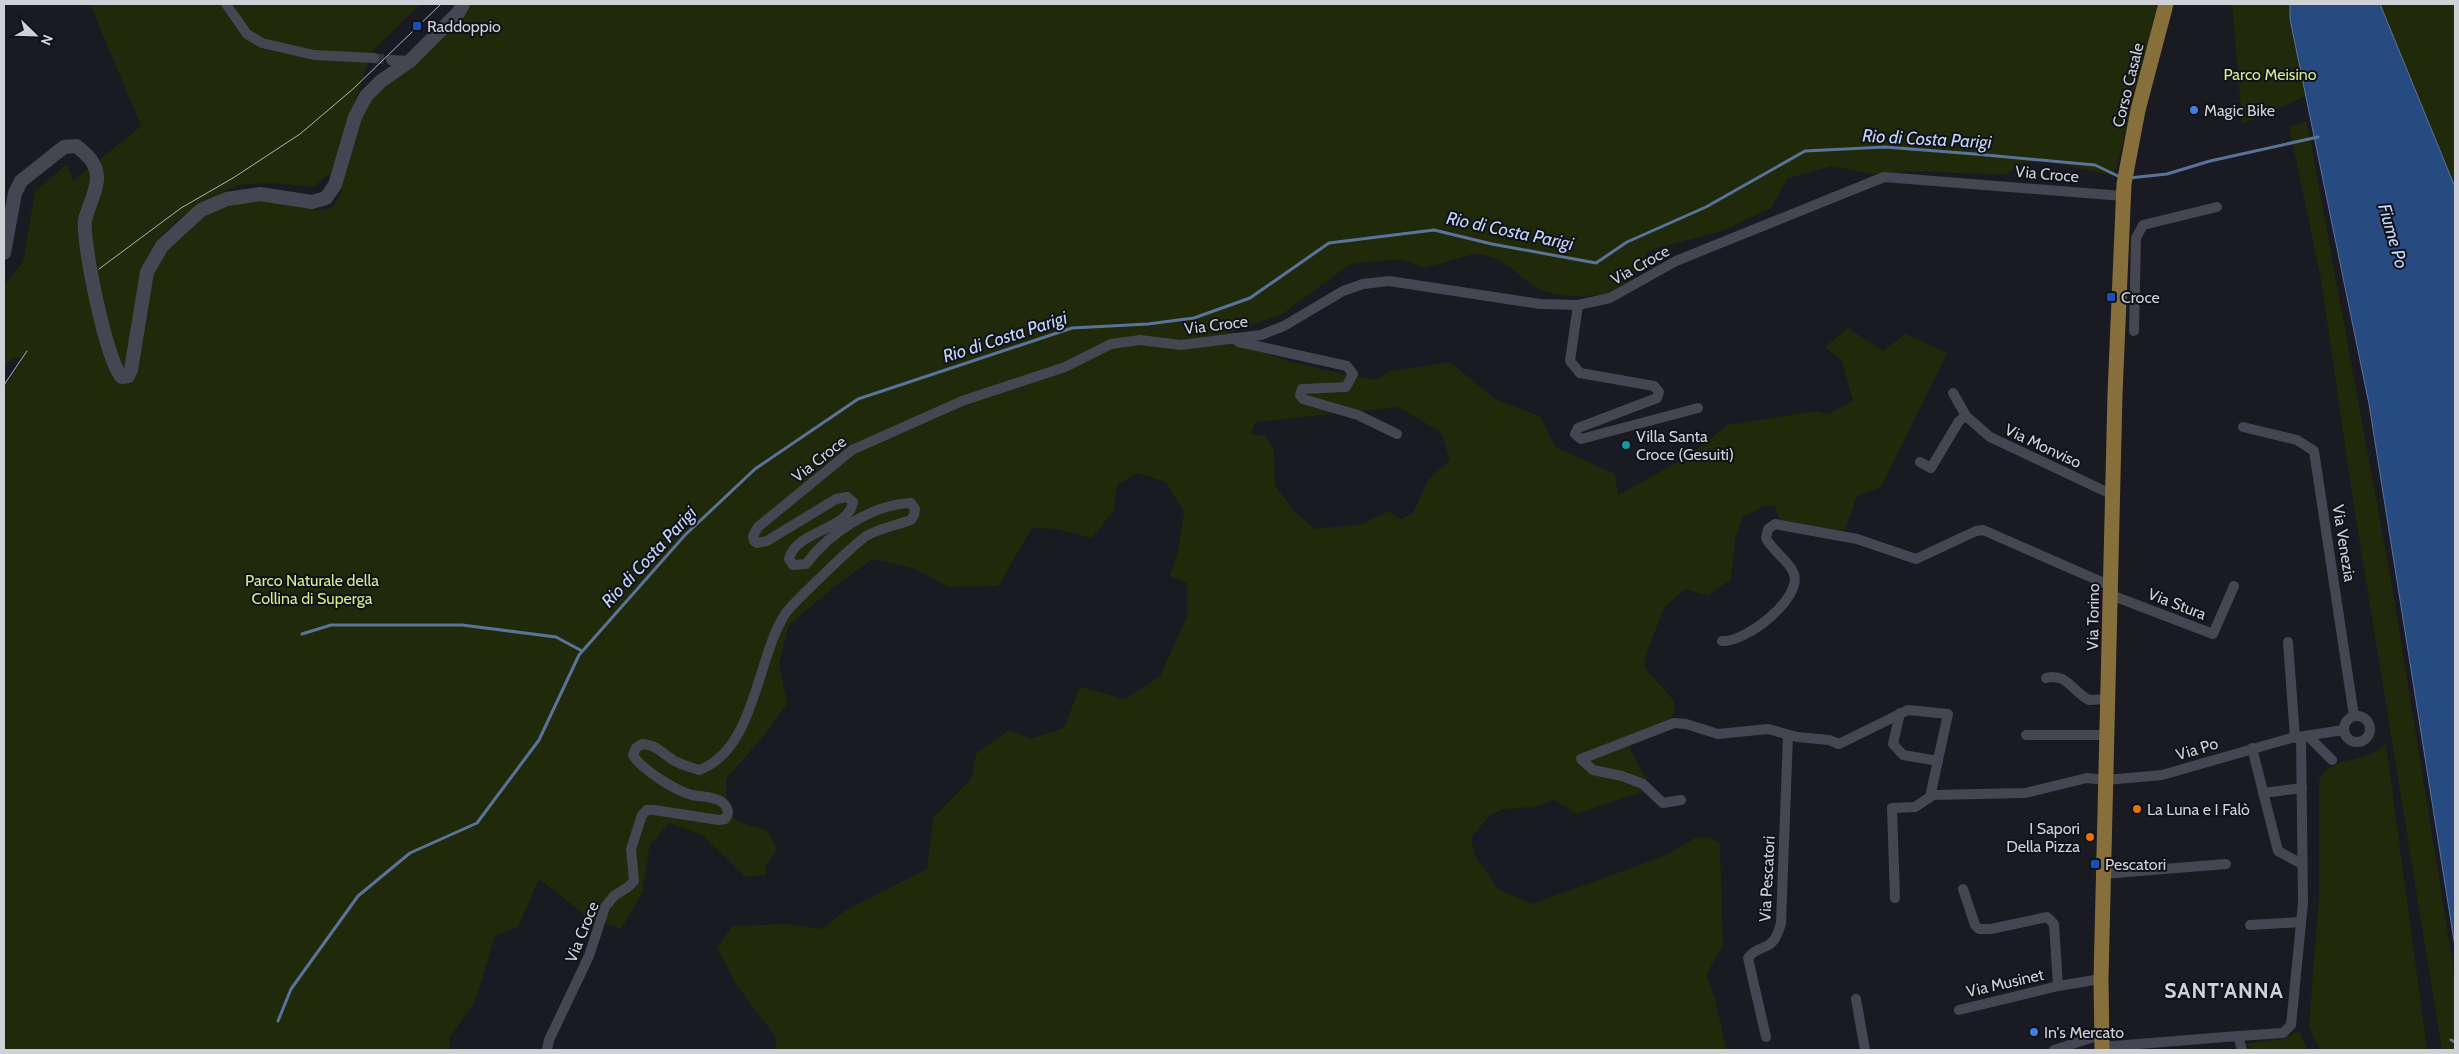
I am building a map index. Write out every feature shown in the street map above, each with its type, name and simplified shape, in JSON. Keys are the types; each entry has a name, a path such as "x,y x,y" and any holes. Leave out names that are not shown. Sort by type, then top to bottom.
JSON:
{"main road":[{"name":"Corso Casale","path":"2124,185 2140,101 2166,4"},
{"name":"Via Torino","path":"2101,1044 2103,874 2113,495 2124,185"}],"street":[{"path":"226,4 247,34 262,43 314,55 374,58"},
{"path":"4,253 15,193 21,181 64,146 76,146 91,157 98,179 85,222 90,258 109,352 116,372 122,377 128,376 131,370 147,272 162,246 201,210 227,199 260,194 312,202 326,198 336,185 347,140 362,103 373,88 410,60 458,13 463,4"},
{"path":"391,60 410,60"},
{"name":"Via Croce","path":"547,1050 549,1040 589,956 606,907 614,896 628,888 634,881 631,849 642,815 647,810 654,810 720,820 726,819 728,815 728,810 723,803 715,799 690,795 674,788 659,778 636,760 633,755 636,748 642,744 647,744 685,766 699,770 712,765 728,748 740,730 766,653 786,613 866,536 911,520 914,515 915,508 910,504 904,504 866,515 834,534 818,547 806,564 798,566 793,565 789,559 790,554 803,541 846,516 852,510 853,502 847,497 836,499 767,541 757,543 754,541 753,536 758,527 852,450 962,401 1064,367 1111,344 1140,340 1181,345 1261,335 1284,326 1343,292 1362,284 1389,281 1540,304 1578,305 1610,298 1676,262 1884,176 2124,185"},
{"path":"2134,331 2136,238 2139,229 2143,225 2165,218 2217,207"},
{"path":"2119,295 2135,295"},
{"path":"1578,305 1570,361 1573,367 1580,373 1654,386 1659,392 1657,398 1578,428 1575,434 1581,439 1698,408"},
{"path":"1233,338 1239,342 1347,366 1353,374 1346,388 1302,389 1300,395 1303,399 1358,415 1397,434"},
{"name":"Via Monviso","path":"1953,394 1966,416 1990,437 2113,495"},
{"path":"1920,462 1931,468 1959,420 1966,416"},
{"name":"Via Venezia","path":"2244,427 2297,440 2314,451 2354,716"},
{"path":"1722,641 1731,642 1756,630 1781,605 1792,589 1795,576 1791,568 1771,549 1766,538 1768,529 1775,524 1857,539 1916,559 1976,531 1984,530 2111,590"},
{"name":"Via Stura","path":"2111,590 2213,634 2234,586"},
{"path":"2054,1050 2101,1044 2283,1033 2291,1025 2301,922 2302,788 2301,737 2288,642"},
{"path":"2046,678 2053,676 2066,681 2089,700 2108,699"},
{"path":"1681,800 1664,803 1643,784 1622,776 1593,770 1581,759 1674,723 1686,724 1718,734 1768,729 1829,740 1839,744 1908,710 1948,714 1930,797"},
{"path":"1900,713 1893,744 1903,755 1938,761"},
{"path":"2354,716 2366,719 2369,723 2369,734 2364,740 2357,742 2350,740 2344,730 2345,723 2354,716"},
{"name":"Via Po","path":"2106,780 2162,775 2252,748 2344,730"},
{"name":"Via Pescatori","path":"1766,1037 1748,958 1751,954 1767,948 1779,933 1782,923 1788,734"},
{"path":"2026,734 2107,735"},
{"path":"2301,737 2332,760"},
{"path":"2252,748 2278,851 2302,864"},
{"path":"1894,898 1892,808 1915,807 1933,795 2025,792 2088,778 2106,780"},
{"path":"2263,793 2302,788"},
{"path":"2103,874 2226,864"},
{"name":"Via Musinet","path":"1963,889 1975,925 1979,929 1991,929 2048,917 2054,924 2058,986"},
{"path":"2250,925 2301,922"},
{"name":"Via Musinet","path":"1959,1010 2058,986 2101,978"},
{"path":"1856,999 1865,1050"},
{"path":"2238,1036 2242,1050"}],"green space":[{"name":"Parco Naturale della Collina di Superga","path":"90,4 421,4 372,51 331,173 313,187 265,183 237,186 225,191 168,228 152,249 142,274 203,214 216,207 261,198 317,210 331,208 340,193 355,135 368,105 378,92 410,66 436,41 468,4 2160,4 2114,176 2047,161 2022,163 2005,175 1910,171 1873,174 1831,166 1787,179 1771,208 1722,231 1649,250 1640,269 1614,294 1573,296 1543,291 1501,261 1485,255 1474,254 1424,268 1400,259 1350,264 1281,315 1230,332 1240,348 1302,365 1376,380 1390,371 1450,362 1495,399 1540,416 1555,447 1615,474 1618,495 1692,454 1727,425 1817,411 1828,414 1853,401 1842,361 1825,347 1848,328 1883,351 1905,334 1947,353 1881,487 1857,496 1845,529 1807,535 1780,520 1775,506 1765,506 1742,517 1735,540 1731,579 1708,596 1685,589 1664,608 1648,649 1644,667 1674,701 1675,711 1663,730 1637,740 1629,747 1651,789 1576,814 1555,800 1533,807 1504,809 1490,815 1471,838 1475,856 1498,889 1532,904 1664,856 1695,838 1710,837 1720,844 1723,945 1706,975 1714,996 1727,1050 775,1050 777,1039 736,984 717,948 732,926 788,924 821,929 846,910 927,869 933,818 971,779 976,754 1009,730 1031,739 1064,728 1080,687 1125,699 1160,676 1187,617 1187,583 1170,576 1178,550 1184,512 1166,482 1137,473 1117,485 1114,510 1092,538 1057,529 1032,528 998,586 949,587 913,568 873,559 835,586 789,625 779,663 787,704 765,734 726,779 726,796 735,820 768,831 777,850 765,866 767,875 746,877 702,835 669,823 650,845 642,893 621,929 588,917 539,879 518,927 495,936 475,1001 449,1039 451,1050 4,1050 4,388 25,357 12,359 4,367 4,285 23,262 35,191 67,164 73,181 141,126","holes":["1398,407 1441,432 1450,460 1428,480 1413,513 1400,519 1389,511 1363,524 1315,529 1294,511 1275,485 1274,449 1265,436 1250,434 1256,422"]},
{"name":"Parco Meisino","path":"2232,4 2290,4 2306,96 2242,124"},
{"path":"2380,4 2455,4 2455,187 2452,180"},
{"path":"2307,121 2392,586 2440,883 2455,980 2455,1050 2442,1050 2353,501 2321,279 2289,127"},
{"path":"2386,744 2427,1050 2321,1050 2313,1038 2309,1024 2319,897 2319,780 2323,773 2335,765 2363,757"},
{"path":"2299,1030 2307,1050 2249,1050 2247,1043 2284,1039"}],"water":[{"name":"Fiume Po","path":"2290,4 2380,4 2455,187 2455,947 2369,404 2290,19"}],"waterway":[{"name":"Rio di Costa Parigi","path":"2129,178 2167,174 2210,161 2318,137"},
{"name":"Rio di Costa Parigi","path":"278,1021 291,989 358,896 410,853 477,823 539,740 579,655 685,535 755,469 858,399 1072,328 1148,324 1194,318 1250,298 1329,243 1434,230 1492,244 1596,263 1627,242 1706,207 1805,151 1885,147 1975,154 2095,165 2120,177"},
{"path":"302,634 331,625 462,625 556,637 582,651"},
{"path":"2451,1040 2455,1042"}],"tunnel":[{"path":"374,58 391,60"}],"tram line":[{"path":"99,269 181,208 233,178 300,134 353,89 441,4"},
{"path":"4,385 27,351"}],"place":[{"name":"Raddoppio","path":"417,26"},
{"name":"Magic Bike","path":"2194,110"},
{"name":"Croce","path":"2111,297"},
{"name":"Villa Santa Croce (Gesuiti)","path":"1626,445"},
{"name":"La Luna e I Falò","path":"2137,809"},
{"name":"I Sapori Della Pizza","path":"2090,837"},
{"name":"Pescatori","path":"2095,864"},
{"name":"In's Mercato","path":"2034,1032"}],"district":[{"name":"SANT'ANNA","path":"2224,990"}]}
